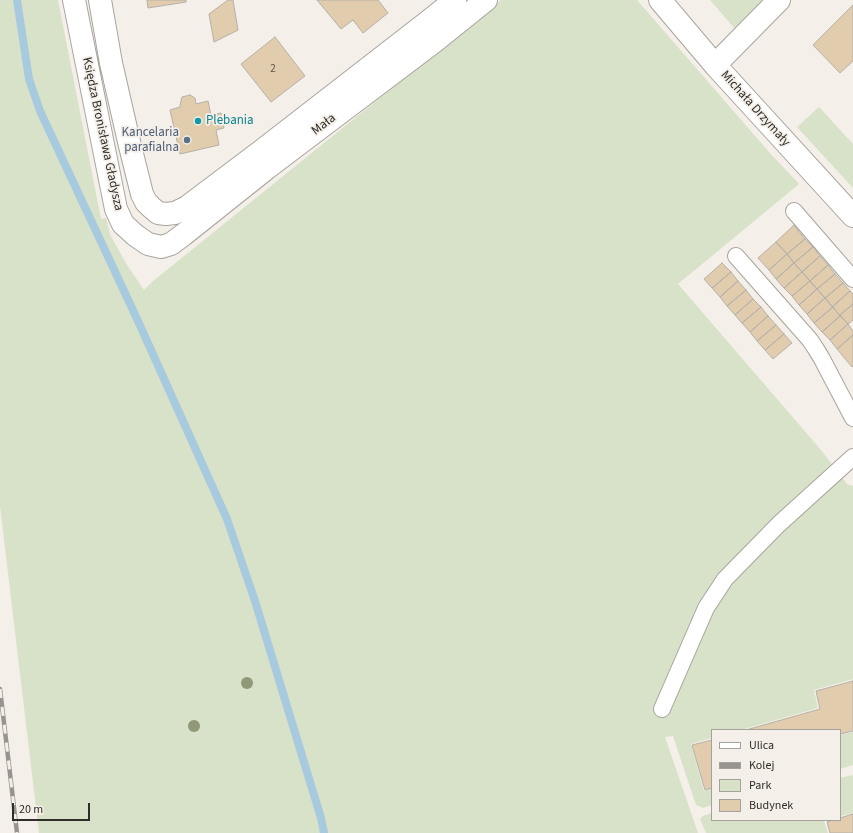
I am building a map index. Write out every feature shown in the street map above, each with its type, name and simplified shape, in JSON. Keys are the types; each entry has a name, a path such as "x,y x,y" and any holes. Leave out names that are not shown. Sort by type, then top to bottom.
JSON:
{"street":[{"name":"Księdza Bronisława Gładysza","path":"74,0 116,209 123,224 135,235 148,244 161,247"},
{"name":"Księdza Bronisława Gładysza","path":"100,0 111,63 142,194 146,202 158,212 166,214 175,212"},
{"name":"Mała","path":"175,212 187,207 260,152 455,0"},
{"name":"Mała","path":"161,247 171,244 183,236 267,168 435,41 486,0"},
{"name":"Michała Drzymały","path":"660,0 715,65 853,216"},
{"path":"715,65 779,0"}],"lane":[{"path":"794,211 853,279"},
{"path":"736,256 810,340 822,359 853,418"},
{"path":"662,709 706,608 725,579 779,524 853,457"}],"green space":[{"path":"0,0 58,0 101,219 106,218 113,240 127,265 144,290 501,0 637,0 769,152 799,184 678,284 821,450 847,484 853,486 853,679 814,690 818,708 744,729 711,729 711,738 691,744 704,791 711,788 711,805 703,808 696,805 673,736 665,737 698,833 39,833 0,506"},
{"path":"710,0 768,0 736,30"},
{"path":"819,107 853,144 853,188 797,127"},
{"path":"853,732 853,765 841,769 841,735"},
{"path":"853,775 853,813 841,816 841,778"},
{"path":"711,813 711,821 824,821 828,833 706,833 700,819 703,816"}],"building":[{"path":"147,0 186,0 186,2 148,8"},
{"path":"228,0 233,0 238,30 214,42 209,14"},
{"path":"317,0 378,0 388,13 363,33 353,20 341,29"},
{"path":"853,5 853,61 840,73 813,45"},
{"path":"275,37 305,76 271,102 241,64"},
{"name":"Plebania","path":"190,95 195,98 196,104 208,101 211,115 221,113 224,128 216,130 219,145 180,154 170,110 180,107 182,97"},
{"path":"794,225 805,239 787,254 776,242"},
{"path":"805,239 813,247 794,263 787,254"},
{"path":"776,242 787,254 769,270 758,258"},
{"path":"813,247 820,256 802,272 794,263"},
{"path":"787,254 794,263 776,279 769,270"},
{"path":"820,256 828,265 810,281 802,272"},
{"path":"722,263 731,272 712,288 704,279"},
{"path":"794,263 802,272 784,288 776,279"},
{"path":"828,265 835,274 817,289 810,281"},
{"path":"731,272 738,281 720,297 712,288"},
{"path":"802,272 810,281 792,296 784,288"},
{"path":"835,274 843,283 825,298 817,289"},
{"path":"738,281 746,290 727,306 720,297"},
{"path":"810,281 817,289 799,305 792,296"},
{"path":"843,283 850,291 832,307 825,298"},
{"path":"817,289 825,298 807,314 799,305"},
{"path":"746,290 753,299 735,315 727,306"},
{"path":"850,291 853,294 853,304 840,315 832,307"},
{"path":"825,298 833,307 814,323 807,314"},
{"path":"753,299 761,307 742,323 735,315"},
{"path":"853,304 853,320 848,324 840,315"},
{"path":"761,307 768,316 750,332 742,323"},
{"path":"833,307 840,316 822,332 814,323"},
{"path":"768,316 776,325 757,341 750,332"},
{"path":"840,316 848,324 830,340 822,332"},
{"path":"848,324 853,331 853,335 837,349 830,340"},
{"path":"776,325 784,334 765,350 757,341"},
{"path":"784,334 792,343 773,359 765,350"},
{"path":"853,335 853,366 852,367 837,349"},
{"path":"853,681 853,731 841,734 841,729 750,729 820,709 816,691"},
{"path":"711,740 711,788 705,790 692,745"},
{"path":"853,814 853,833 830,833 827,822 841,821 841,818"}],"waterway":[{"path":"17,0 29,79 40,111 138,321 227,519 255,601 321,818 324,833"}],"railway":[{"path":"0,689 17,833"}],"place":[{"name":"Plebania","path":"198,121"},
{"name":"Kancelaria parafialna","path":"187,140"}]}
